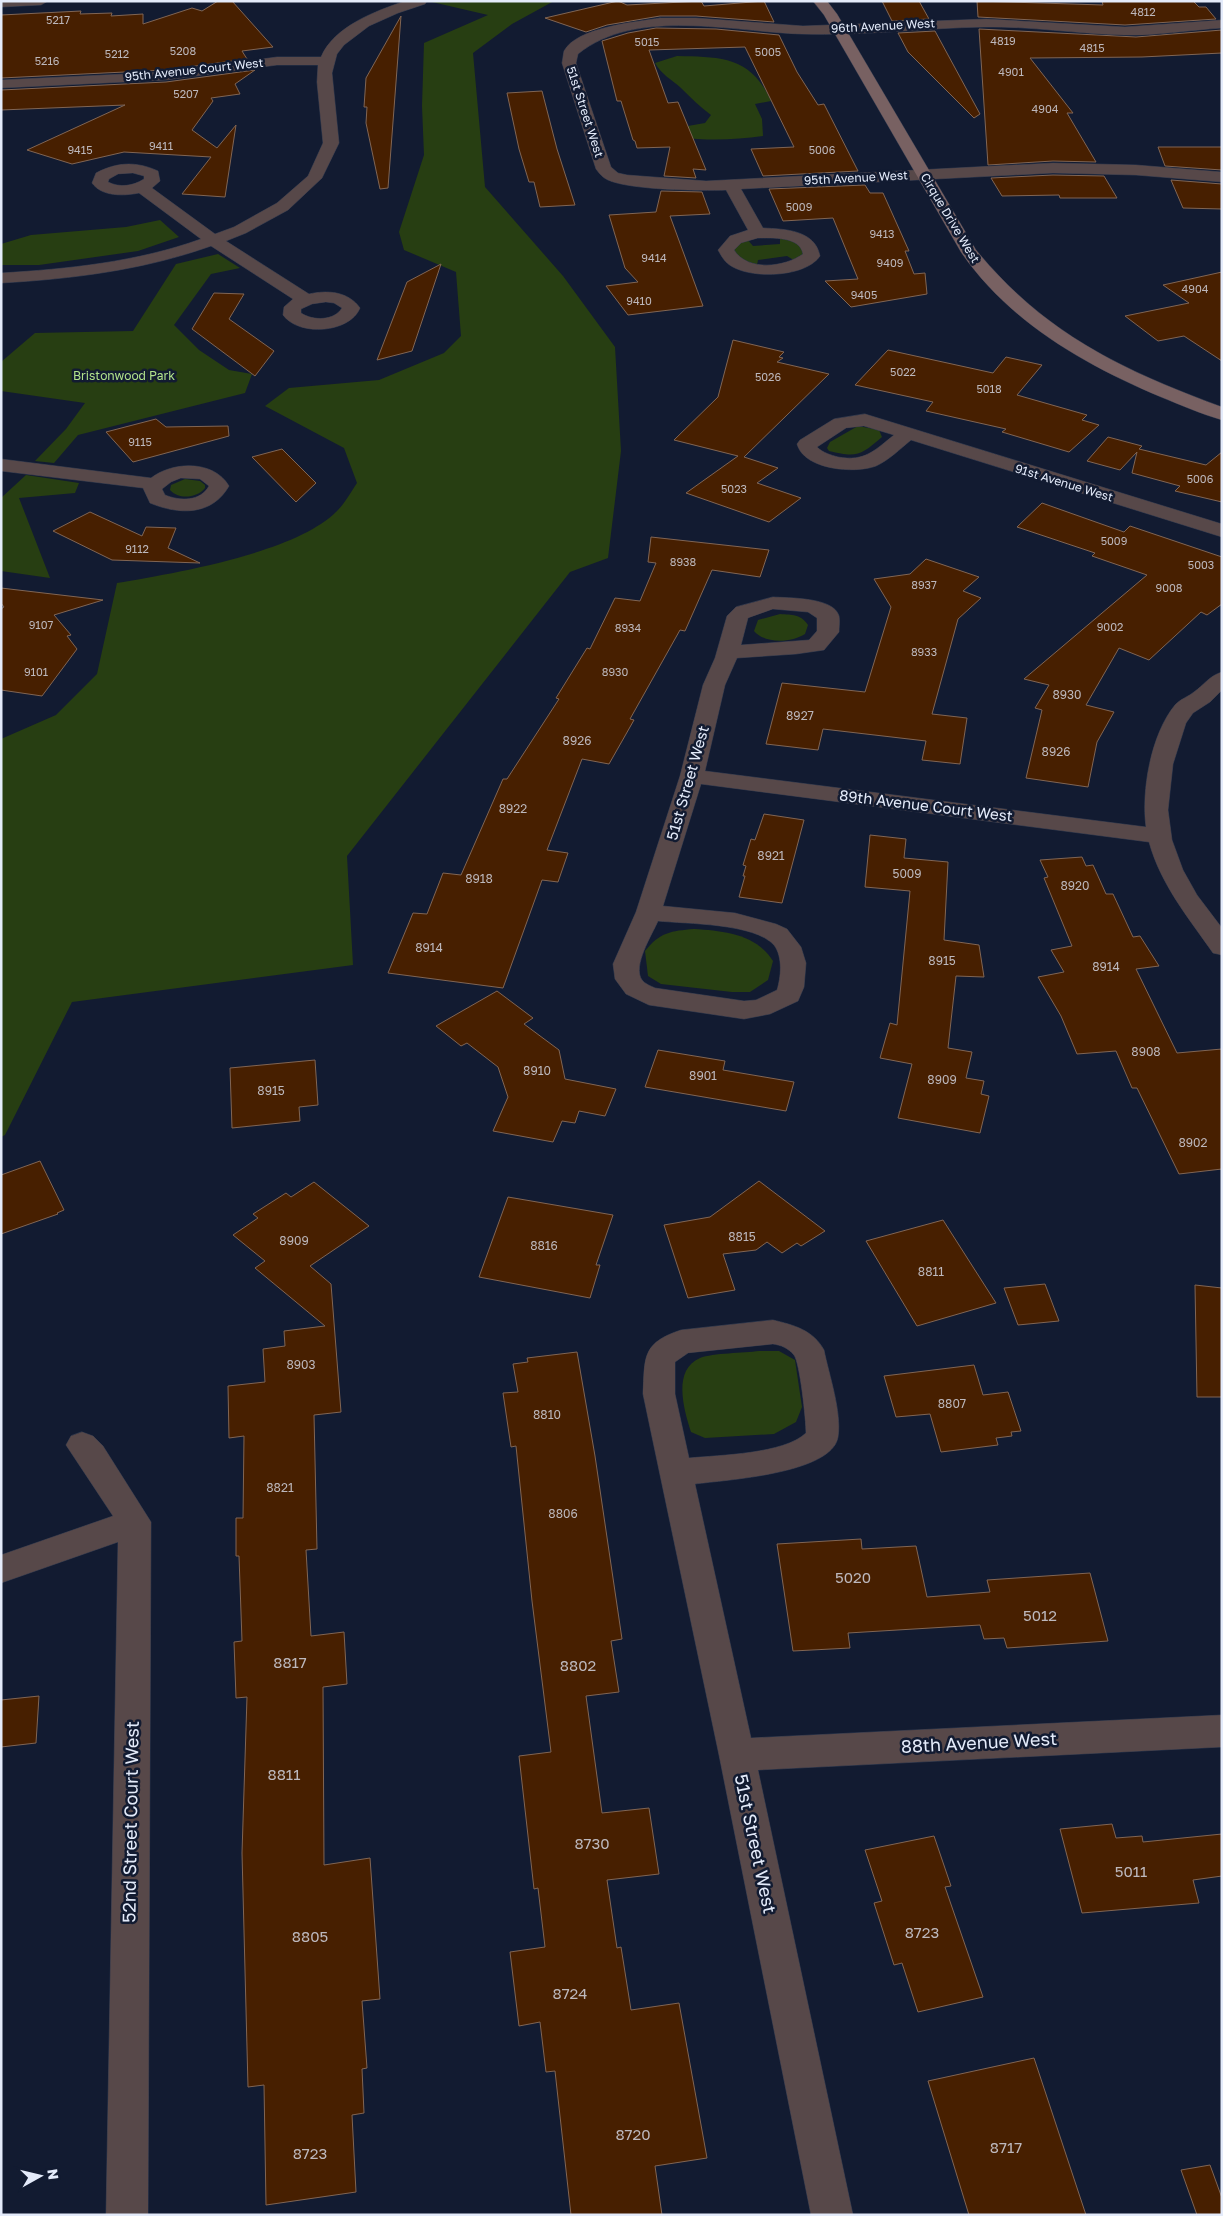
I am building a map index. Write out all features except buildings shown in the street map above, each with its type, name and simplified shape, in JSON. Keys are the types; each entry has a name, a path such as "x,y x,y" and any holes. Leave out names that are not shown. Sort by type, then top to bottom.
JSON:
{"street":[{"path":"1,3 40,1"},
{"path":"1,278 64,274 110,268 155,259 213,240 272,212 300,193 319,173 326,162 331,143 325,69 326,61 335,47 359,27 382,15 420,1"},
{"name":"Cirque Drive West","path":"820,1 830,14 981,270 1014,304 1061,338 1089,355 1155,388 1222,414"},
{"name":"96th Avenue West","path":"603,32 642,24 678,22 803,30 953,19 1125,31 1222,24"},
{"name":"96th Avenue West","path":"1165,28 1197,39"},
{"name":"51st Street West","path":"603,32 577,46 571,52 569,62 602,166 605,172 612,176"},
{"name":"95th Avenue Court West","path":"1,84 166,76 269,62 326,61"},
{"name":"95th Avenue West","path":"612,176 626,180 682,185 731,185 924,174 1091,168 1222,177"},
{"path":"731,185 758,234"},
{"path":"141,187 213,240 306,300"},
{"name":"91st Avenue West","path":"906,434 1222,531"},
{"path":"1,465 155,484"},
{"name":"51st Street West","path":"649,912 736,922 777,934 789,947 793,960 794,981 789,995 761,1008 744,1010 649,996 635,988 628,979 626,964 649,912 692,776 714,685 727,654"},
{"path":"1222,679 1212,702 1184,709 1171,730 1160,765 1155,811 1159,836 1170,870 1222,946"},
{"name":"89th Avenue Court West","path":"692,776 1159,836"},
{"name":"51st Street West","path":"676,1473 780,1460 810,1449 816,1444 822,1438 821,1411 809,1350 792,1336 773,1332 681,1342 660,1356 659,1394 676,1473 737,1755 832,2215"},
{"path":"1,1569 134,1522 92,1455 82,1445"},
{"name":"52nd Street Court West","path":"127,2215 134,1522"},
{"name":"88th Avenue West","path":"737,1755 1222,1732"}],"green space":[{"path":"554,1 512,24 473,53 485,187 563,276 615,347 621,451 608,558 570,572 347,856 353,965 72,1002 5,1135 1,1137 1,739 56,715 97,674 117,583 201,567 265,550 293,539 318,526 343,505 357,483 344,448 265,406 289,388 379,380 444,353 461,336 456,272 404,250 399,232 424,155 422,106 424,43 488,15 432,2"},
{"path":"677,56 707,57 733,62 744,67 754,75 763,86 771,101 755,104 762,119 763,136 721,140 679,137 682,127 705,123 711,115 664,74 655,63"},
{"path":"160,220 179,237 138,251 39,265 1,265 1,244 31,235 126,227"},
{"path":"780,237 799,243 805,253 797,262 787,256 758,260 757,265 743,261 733,252 734,247 747,239 753,246 780,244"},
{"name":"Bristonwood Park","path":"218,254 240,268 211,274 174,325 199,350 229,370 252,374 245,393 78,435 54,463 35,461 66,429 85,403 1,391 1,362 35,333 133,331 176,264"},
{"path":"858,426 879,430 882,437 869,448 858,453 846,454 829,451 827,448 830,442"},
{"path":"26,475 79,483 75,493 19,498 50,578 1,571 1,498"},
{"path":"185,479 200,481 205,485 205,488 193,496 178,495 170,490 171,485"},
{"path":"780,614 796,616 805,621 808,625 805,634 793,639 778,641 765,638 754,631 758,620"},
{"path":"694,929 728,933 758,945 773,961 768,980 750,992 732,992 661,984 648,976 645,951 650,945 666,934"},
{"path":"779,1351 795,1360 802,1407 796,1422 774,1434 705,1438 691,1432 682,1391 686,1372 691,1364 706,1356"}]}
